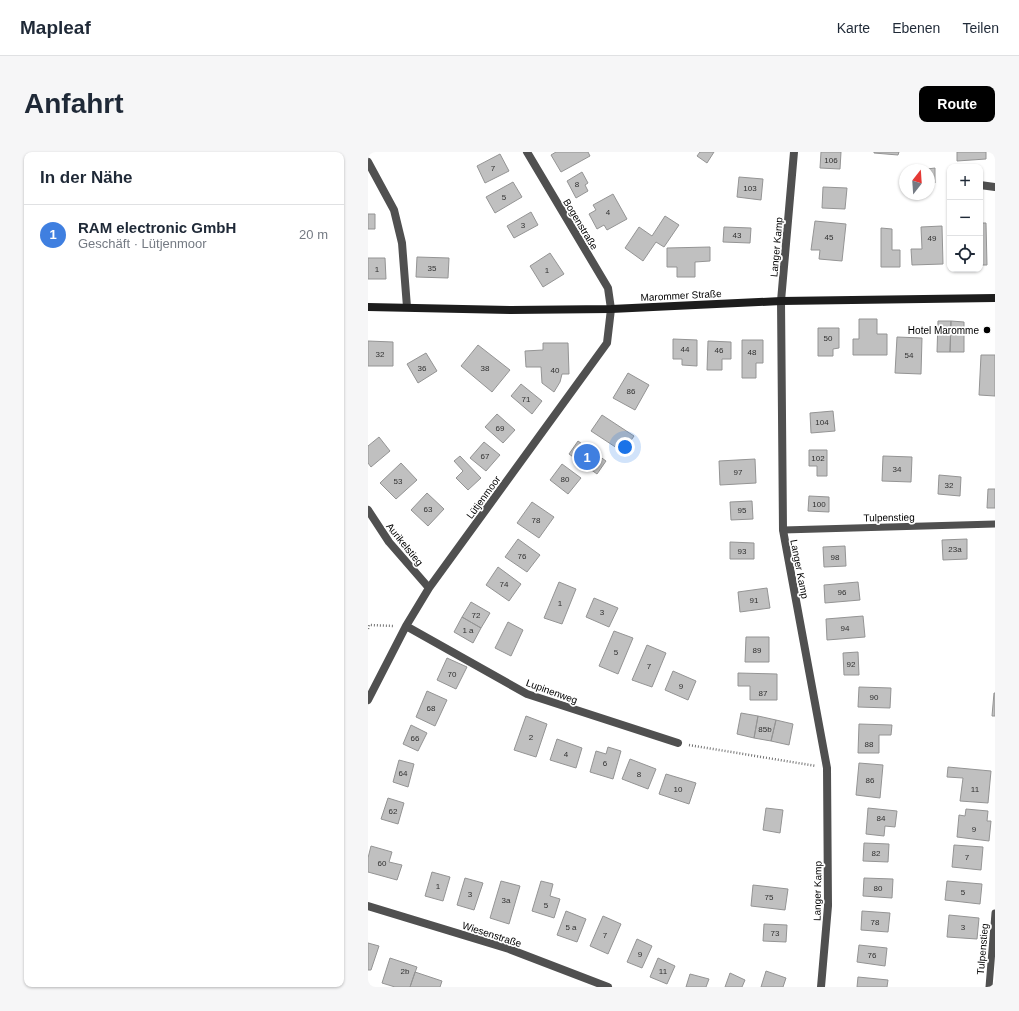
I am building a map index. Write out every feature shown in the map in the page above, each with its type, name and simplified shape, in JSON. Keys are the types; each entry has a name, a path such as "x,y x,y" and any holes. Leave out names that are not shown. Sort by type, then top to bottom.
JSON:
{"street":[{"name":"Bogenstraße","path":"527,152 608,288 611,308"},
{"name":"Langer Kamp","path":"794,152 781,301 783,530 827,768 828,906 821,987"},
{"path":"368,162 394,210 402,243 407,307"},
{"path":"983,185 995,187"},
{"name":"Marommer Straße","path":"368,307 511,310 611,308 781,301 995,298"},
{"name":"Lütjenmoor","path":"368,700 406,626 429,588 607,343 611,308"},
{"name":"Aurikelstieg","path":"368,510 388,542 429,588"},
{"name":"Lupinenweg","path":"406,626 527,694 678,744"},
{"name":"Wiesenstraße","path":"368,906 509,949 608,987"}],"lane":[{"name":"Tulpenstieg","path":"783,530 995,524"},
{"name":"Tulpenstieg","path":"989,987 995,913"}],"path":[{"path":"368,626 406,626"},
{"path":"678,744 827,768"}],"building":[{"path":"556,152 588,152 590,156 561,172 551,155"},
{"path":"700,152 714,152 707,163 697,156"},
{"path":"821,152 841,152 840,169 820,168"},
{"path":"874,152 899,152 898,155"},
{"path":"957,152 986,152 986,159 957,161"},
{"path":"500,154 509,171 485,183 477,166"},
{"path":"582,172 588,183 585,185 588,191 576,198 567,181"},
{"path":"739,177 763,179 761,200 737,197"},
{"path":"513,182 522,197 495,213 486,197"},
{"path":"823,187 847,188 845,209 822,208"},
{"path":"613,194 627,219 607,230 604,225 597,229 589,214 596,210 593,205"},
{"path":"531,212 538,225 514,238 507,226"},
{"path":"368,214 375,214 375,229 368,229"},
{"path":"665,216 679,225 664,247 656,242 643,261 625,248 639,227 652,236"},
{"path":"815,221 846,224 842,261 819,259 820,250 811,250"},
{"path":"983,223 986,223 987,265 983,265"},
{"path":"942,226 943,264 912,265 911,249 922,249 921,227"},
{"path":"724,227 751,228 750,243 723,242"},
{"path":"881,228 892,229 892,250 900,250 900,267 881,267"},
{"path":"710,247 710,261 695,262 695,277 677,277 677,267 667,267 667,248"},
{"path":"550,253 564,274 543,287 530,266"},
{"path":"417,257 449,258 448,278 416,277"},
{"path":"368,258 385,258 386,279 368,279"},
{"path":"859,319 877,319 877,334 887,334 887,355 853,355 853,339 859,339"},
{"path":"938,321 951,321 950,352 937,352"},
{"path":"951,321 964,322 964,352 950,352"},
{"path":"818,328 839,328 839,348 833,349 833,356 818,356"},
{"path":"897,337 922,338 921,374 895,373"},
{"path":"673,339 697,340 697,366 682,365 682,359 673,359"},
{"path":"742,340 763,340 763,363 756,363 756,378 742,378"},
{"path":"368,341 393,342 393,366 368,366"},
{"path":"708,341 731,342 731,359 722,359 722,370 707,370"},
{"path":"543,343 568,343 569,374 562,374 560,382 554,392 542,383 541,367 526,367 525,351 543,350"},
{"path":"478,345 510,370 492,392 461,366"},
{"path":"426,353 437,371 418,383 407,364"},
{"path":"981,355 995,355 995,396 979,395"},
{"path":"628,373 649,385 635,410 613,398"},
{"path":"521,384 542,401 532,414 511,396"},
{"path":"833,411 835,431 811,433 810,413"},
{"path":"497,414 515,430 503,443 485,427"},
{"path":"602,415 634,436 623,452 591,431"},
{"path":"379,437 390,451 371,467 368,463 368,446"},
{"path":"578,441 606,461 597,474 569,454"},
{"path":"484,442 500,455 486,471 470,458"},
{"path":"809,450 827,450 827,476 817,476 817,466 809,466"},
{"path":"460,456 481,478 468,490 456,478 463,471 454,461"},
{"path":"883,456 912,457 911,482 882,481"},
{"path":"755,459 756,483 720,485 719,461"},
{"path":"401,463 417,480 396,499 380,483"},
{"path":"562,464 581,478 568,494 550,480"},
{"path":"939,475 961,477 960,496 938,494"},
{"path":"988,489 995,489 995,508 987,508"},
{"path":"427,493 444,509 428,526 411,510"},
{"path":"809,496 829,497 829,512 808,511"},
{"path":"752,501 753,519 731,520 730,502"},
{"path":"532,502 554,517 539,538 517,523"},
{"path":"518,539 540,555 527,572 505,557"},
{"path":"967,539 967,559 943,560 942,540"},
{"path":"730,542 754,543 754,559 730,559"},
{"path":"845,546 846,566 824,567 823,547"},
{"path":"498,567 521,584 509,601 486,585"},
{"path":"559,582 576,589 562,624 544,618"},
{"path":"858,582 860,600 825,603 824,585"},
{"path":"767,588 770,608 740,612 738,592"},
{"path":"594,598 618,608 609,627 586,617"},
{"path":"471,602 490,613 481,628 462,617"},
{"path":"863,616 865,637 827,640 826,619"},
{"path":"462,617 481,628 473,643 454,632"},
{"path":"508,622 523,630 511,656 495,648"},
{"path":"614,631 633,638 618,674 599,666"},
{"path":"746,637 769,637 769,662 745,662"},
{"path":"647,645 666,653 652,687 632,680"},
{"path":"858,652 859,675 844,675 843,653"},
{"path":"447,658 467,667 456,689 437,680"},
{"path":"673,671 696,681 688,700 665,690"},
{"path":"738,673 777,674 777,700 750,700 750,686 738,686"},
{"path":"859,687 891,688 890,708 858,707"},
{"path":"427,691 447,700 435,726 416,717"},
{"path":"994,693 995,716 992,716"},
{"path":"741,713 758,716 754,738 737,734"},
{"path":"526,716 547,724 536,757 514,750"},
{"path":"758,716 776,720 771,741 754,738"},
{"path":"776,720 793,724 789,745 771,741"},
{"path":"859,724 892,725 891,735 879,735 879,753 858,753"},
{"path":"411,725 427,733 418,751 403,744"},
{"path":"557,739 582,748 576,768 550,760"},
{"path":"608,747 621,751 613,779 590,772 596,751 606,754"},
{"path":"630,759 656,769 648,789 622,779"},
{"path":"399,760 414,764 408,787 393,782"},
{"path":"859,763 883,765 880,798 856,795"},
{"path":"948,767 991,771 988,803 960,801 963,778 947,777"},
{"path":"666,774 696,783 689,804 659,794"},
{"path":"388,798 404,803 398,824 381,819"},
{"path":"766,808 783,810 780,833 763,830"},
{"path":"868,808 897,811 895,827 885,826 884,836 866,834"},
{"path":"966,809 988,811 987,821 991,821 989,841 957,837 959,815 965,816"},
{"path":"864,843 889,844 888,862 863,861"},
{"path":"954,845 983,847 981,870 952,867"},
{"path":"371,846 392,852 389,862 402,865 397,880 368,872 368,858"},
{"path":"432,872 450,877 443,901 425,896"},
{"path":"465,878 483,883 474,910 457,905"},
{"path":"864,878 893,879 892,898 863,896"},
{"path":"501,881 520,886 509,924 490,918"},
{"path":"541,881 553,884 550,896 560,899 554,918 532,911"},
{"path":"947,881 982,884 980,904 945,900"},
{"path":"753,885 788,889 785,910 751,906"},
{"path":"566,911 586,919 577,942 557,935"},
{"path":"862,911 890,913 888,932 861,930"},
{"path":"949,915 979,918 977,939 947,937"},
{"path":"603,916 621,924 608,954 590,946"},
{"path":"764,924 787,925 786,942 763,941"},
{"path":"637,939 652,946 642,968 627,962"},
{"path":"368,943 379,946 371,970 368,970"},
{"path":"859,945 887,948 885,966 857,962"},
{"path":"390,958 417,967 410,987 395,987 382,983"},
{"path":"658,958 675,966 667,984 650,977"},
{"path":"766,971 786,978 783,987 761,987"},
{"path":"415,972 442,981 440,987 410,987"},
{"path":"730,973 745,980 742,987 725,987"},
{"path":"690,974 709,979 706,987 686,987"},
{"path":"858,977 888,980 887,987 857,987"}],"place":[{"name":"Hotel Maromme","path":"987,330"},
{"name":"RAM electronic GmbH","path":"587,457"}]}
